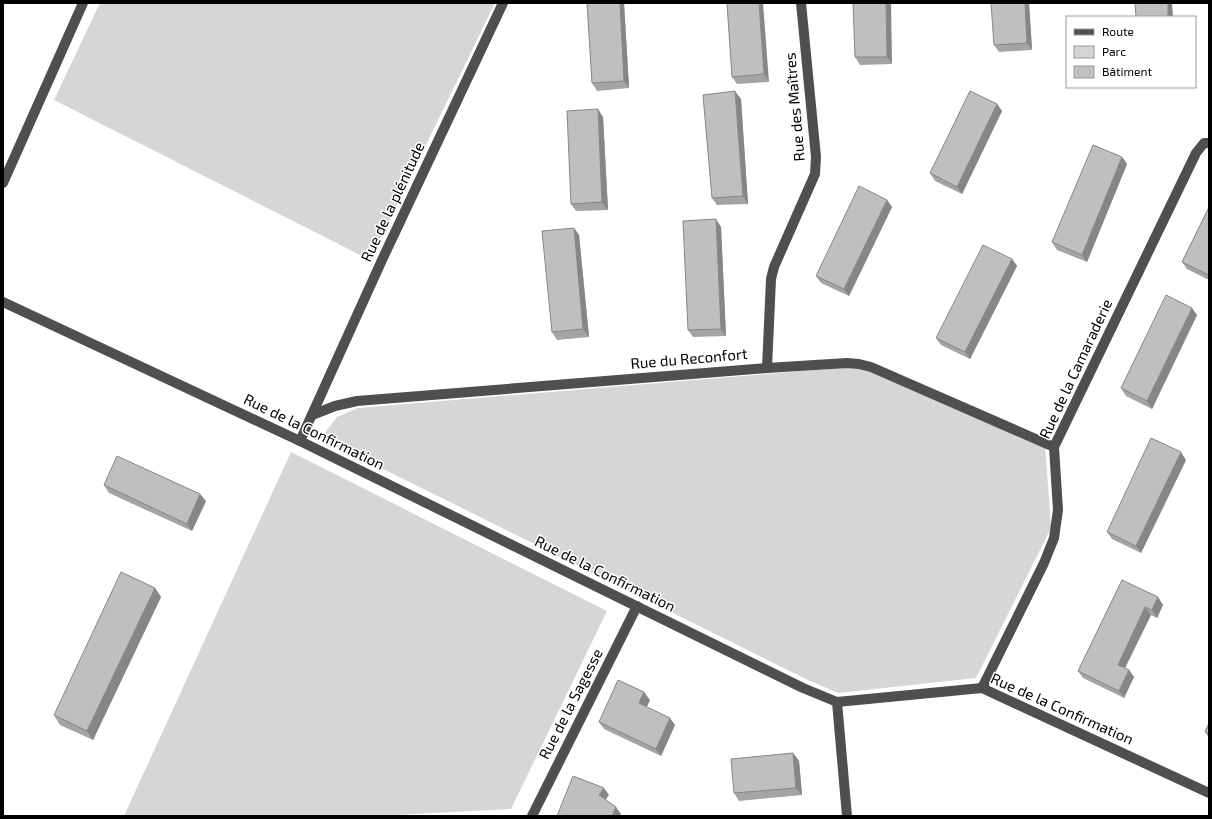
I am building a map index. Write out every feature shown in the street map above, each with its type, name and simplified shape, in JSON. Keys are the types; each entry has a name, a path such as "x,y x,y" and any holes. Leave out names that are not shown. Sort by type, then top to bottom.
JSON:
{"street":[{"path":"3,183 83,3"},
{"name":"Rue de la plénitude","path":"300,441 382,260 503,3"},
{"name":"Rue des Maîtres","path":"768,368 771,279 774,267 815,174 816,157 801,3"},
{"name":"Rue de la Camaraderie","path":"982,688 1044,563 1054,538 1058,510 1054,447 1196,153 1204,143 1209,143"},
{"name":"Rue de la Confirmation","path":"3,302 300,441 803,688 837,702 982,688 1209,793"},
{"name":"Rue du Reconfort","path":"312,415 335,406 358,400 768,368 859,364 871,367 1054,447"},
{"name":"Rue de la Sagesse","path":"532,816 637,606"},
{"path":"837,702 847,816"}],"green space":[{"path":"100,3 495,3 370,260 54,100"},
{"path":"863,366 1045,444 1051,528 976,678 838,693 808,680 321,438 337,417 358,408"},
{"path":"291,452 607,611 511,809 377,816 124,816"}],"building":[{"path":"587,3 620,3 624,81 592,83"},
{"path":"727,3 759,3 764,74 732,77"},
{"path":"853,3 886,3 887,57 855,57"},
{"path":"991,3 1025,3 1027,43 994,45"},
{"path":"1135,3 1168,3 1168,16 1136,16"},
{"path":"735,91 743,196 712,198 703,95"},
{"path":"970,91 997,104 957,187 930,173"},
{"path":"598,109 602,202 571,204 567,111"},
{"path":"1093,145 1122,157 1082,255 1052,242"},
{"path":"859,186 887,200 844,289 816,276"},
{"path":"1209,207 1209,275 1182,262"},
{"path":"716,219 721,329 688,330 683,221"},
{"path":"574,228 583,329 552,332 542,231"},
{"path":"983,245 1012,259 965,352 936,338"},
{"path":"1166,295 1192,308 1147,401 1121,388"},
{"path":"1151,438 1181,452 1136,546 1107,532"},
{"path":"117,456 200,494 187,524 104,485"},
{"path":"121,572 155,588 87,731 54,715"},
{"path":"1122,580 1158,597 1152,610 1145,607 1118,665 1129,670 1119,691 1078,671"},
{"path":"618,680 644,692 639,703 670,718 656,749 599,722"},
{"path":"1209,723 1209,734 1205,732"},
{"path":"793,753 796,788 734,793 731,759"},
{"path":"573,776 604,788 599,795 616,807 612,816 557,816"}]}
